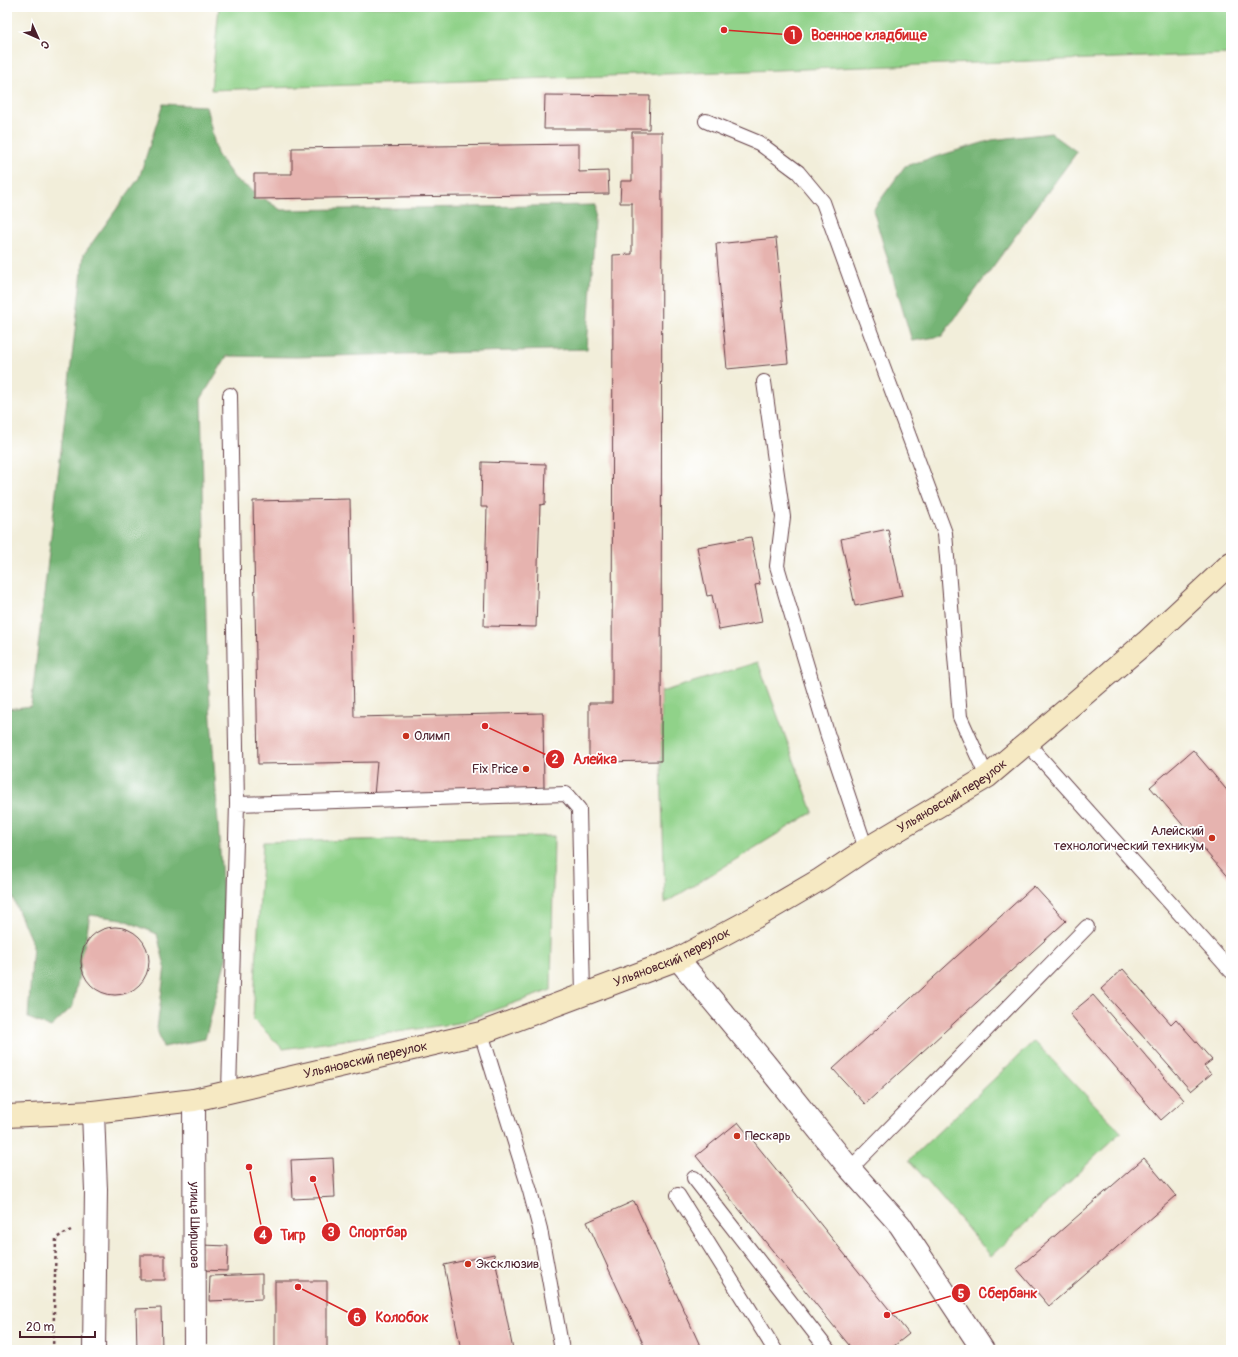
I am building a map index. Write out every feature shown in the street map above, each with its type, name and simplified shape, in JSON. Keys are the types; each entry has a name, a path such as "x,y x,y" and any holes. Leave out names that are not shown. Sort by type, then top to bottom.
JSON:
{"main road":[{"name":"Ульяновский переулок","path":"7,1116 94,1112 194,1100 481,1033 678,959 822,879 866,849 987,777 1146,642 1231,563"}],"street":[{"path":"678,959 850,1169 900,1225 979,1348"},
{"name":"улица Ширшова","path":"194,1100 195,1350"},
{"path":"94,1112 96,1190 94,1350"}],"lane":[{"path":"706,121 759,143 798,172 823,202 945,533 960,717 987,777"},
{"path":"764,382 783,517 777,566 827,733 866,849"},
{"path":"229,1091 237,804 230,395"},
{"path":"1027,743 1231,971"},
{"path":"237,804 566,794 579,808 583,995"},
{"path":"850,1169 1087,927"},
{"path":"481,1033 530,1191 540,1229 562,1350"},
{"path":"694,1178 828,1350"},
{"path":"678,1195 775,1350"}],"path":[{"path":"53,1350 56,1238 77,1227"}],"green space":[{"path":"219,7 1231,7 1231,54 211,90"},
{"path":"163,104 206,106 217,154 235,179 281,210 596,205 587,349 296,357 227,356 201,399 207,660 227,955 205,1039 163,1047 157,1029 165,966 157,934 122,919 90,915 73,1006 51,1027 28,1018 33,945 7,885 7,709 31,706 84,254 139,178"},
{"path":"1051,133 1077,152 942,336 912,341 873,210 905,166 992,140"},
{"path":"758,662 813,812 665,903 661,761 661,692"},
{"path":"554,836 551,990 458,1023 283,1049 253,1019 263,842"},
{"path":"1034,1041 1121,1132 991,1256 909,1160"}],"building":[{"path":"545,95 650,96 649,129 544,129"},
{"path":"632,132 662,132 661,761 589,762 589,703 612,703 613,255 632,254 632,203 620,203 621,181 632,181"},
{"path":"579,144 579,172 608,171 609,194 254,199 254,174 292,174 292,148"},
{"path":"776,238 788,363 727,369 716,244"},
{"path":"482,462 546,464 545,504 540,505 536,627 484,626 487,507 481,507"},
{"path":"350,499 354,717 543,713 544,790 374,796 377,762 258,764 253,501"},
{"path":"888,529 902,596 855,606 841,539"},
{"path":"751,537 760,584 755,585 762,622 719,630 712,595 707,596 697,547"},
{"name":"Алейский технологический техникум","path":"1193,750 1231,795 1231,881 1150,787"},
{"path":"1034,886 1066,921 865,1104 833,1069"},
{"path":"108,927 122,927 134,932 144,942 149,954 149,968 144,980 134,990 122,995 108,995 96,990 86,980 81,968 81,954 86,942 96,932"},
{"path":"1123,969 1171,1024 1176,1019 1212,1060 1204,1066 1211,1074 1191,1091 1101,989"},
{"path":"1093,995 1184,1100 1161,1120 1070,1014"},
{"path":"738,1122 909,1334 889,1350 853,1350 696,1156"},
{"path":"333,1158 335,1197 293,1199 291,1160"},
{"path":"1144,1158 1176,1196 1049,1306 1017,1269"},
{"path":"634,1201 702,1350 646,1350 587,1222"},
{"path":"202,1245 228,1246 227,1271 202,1270"},
{"path":"494,1254 513,1350 461,1350 444,1265"},
{"path":"140,1255 165,1255 165,1280 140,1280"},
{"path":"262,1274 262,1299 209,1301 210,1276"},
{"path":"275,1281 327,1281 327,1350 275,1350"},
{"path":"161,1308 162,1350 137,1350 136,1309"}],"place":[{"name":"Военное кладбище","path":"724,30"},
{"name":"Алейка","path":"485,726"},
{"name":"Олимп","path":"406,736"},
{"name":"Fix Price","path":"526,769"},
{"name":"Алейский технологический техникум","path":"1212,838"},
{"name":"Пескарь","path":"737,1136"},
{"name":"Тигр","path":"249,1167"},
{"name":"Спортбар","path":"313,1179"},
{"name":"Эксклюзив","path":"468,1264"},
{"name":"Колобок","path":"298,1287"},
{"name":"Сбербанк","path":"887,1315"}]}
